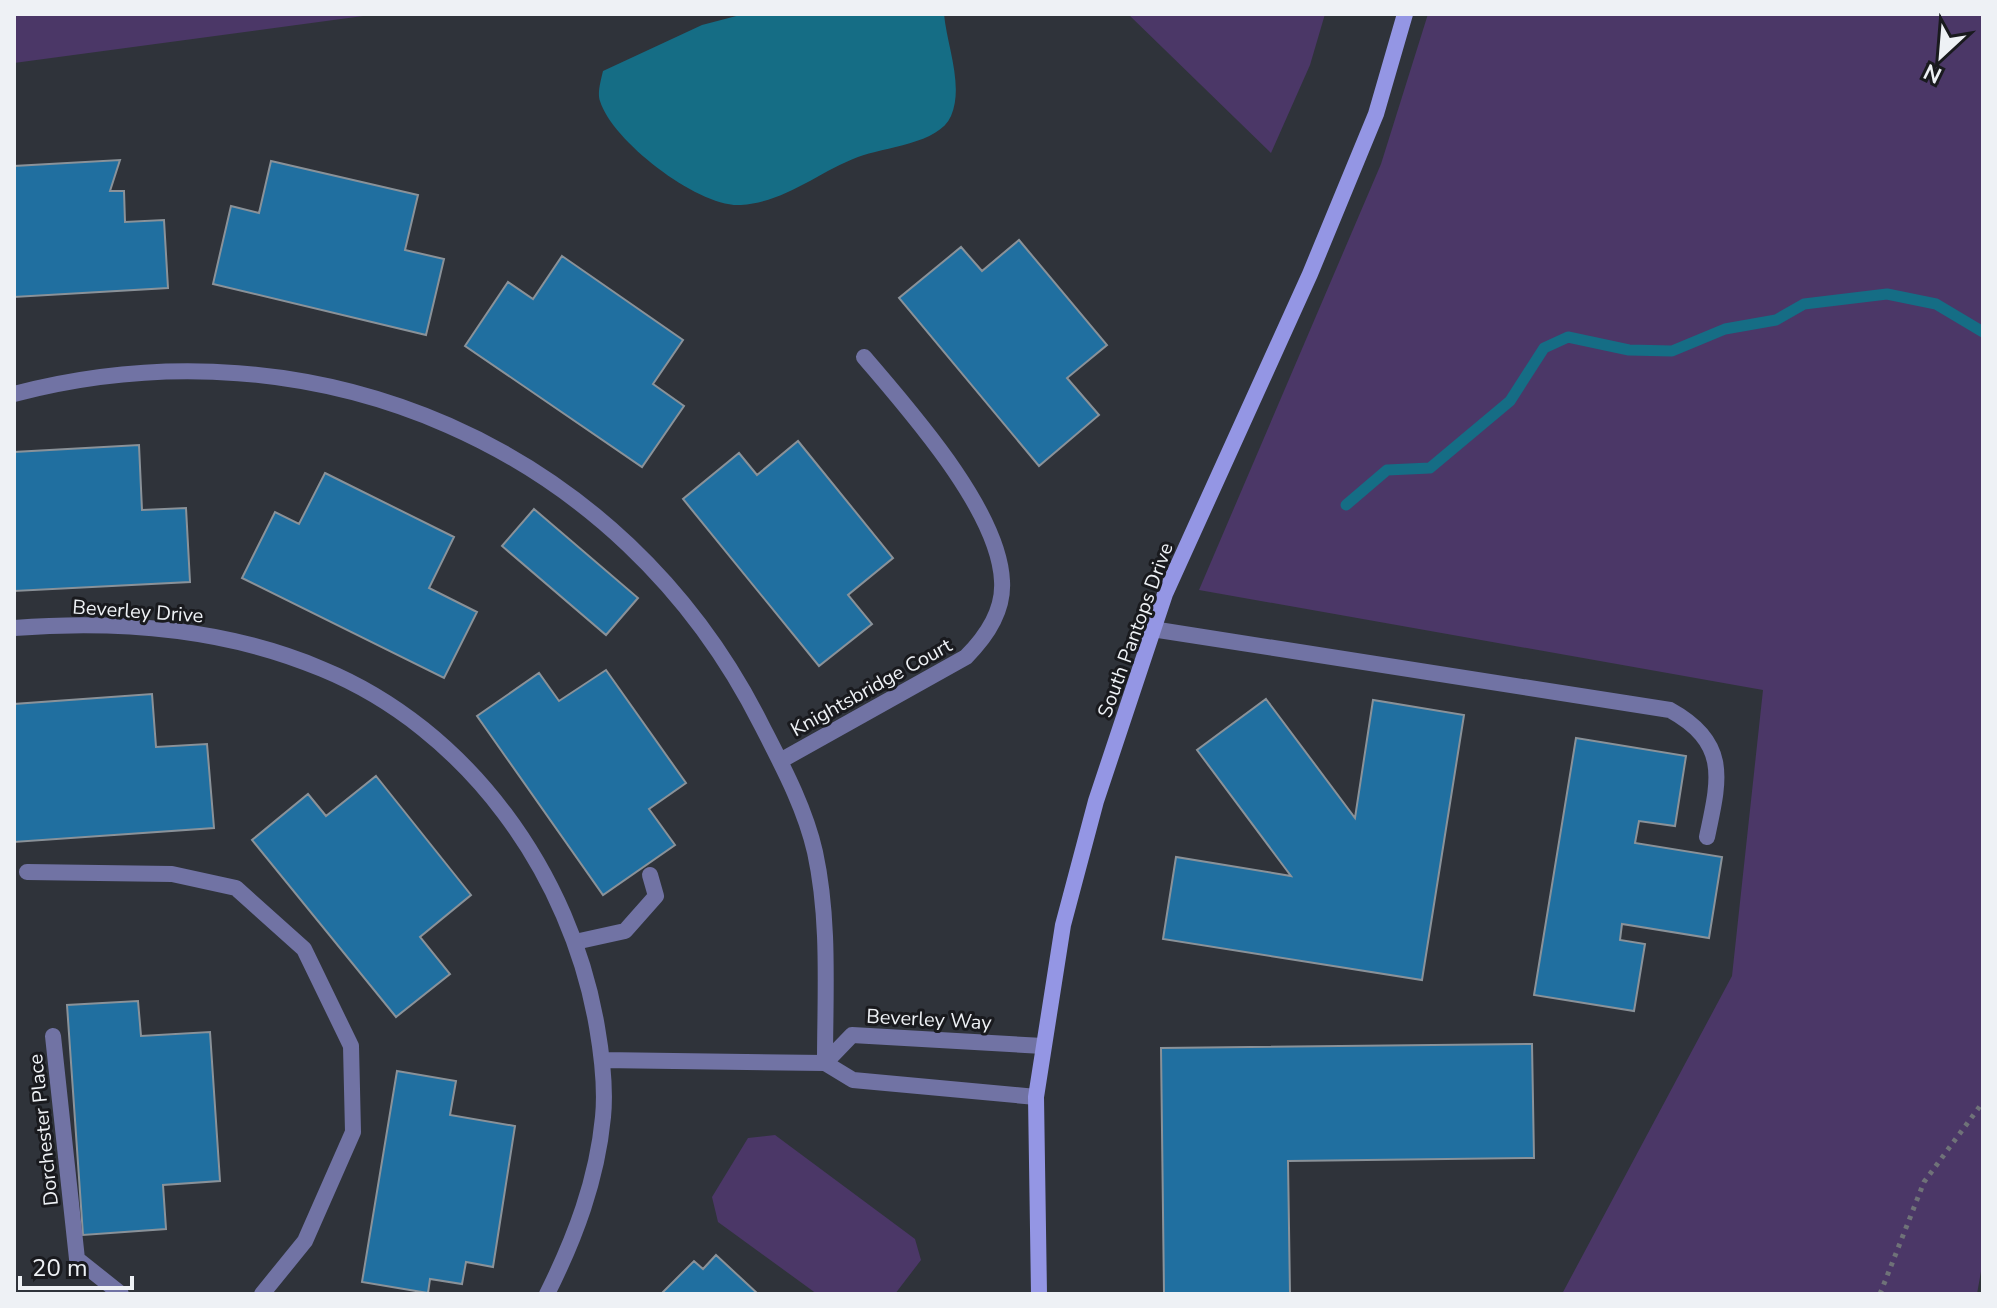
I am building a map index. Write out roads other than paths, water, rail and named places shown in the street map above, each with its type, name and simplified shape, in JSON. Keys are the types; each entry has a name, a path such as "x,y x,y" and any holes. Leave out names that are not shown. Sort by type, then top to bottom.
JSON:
{"street":[{"name":"South Pantops Drive","path":"1039,1294 1036,1097 1066,911 1096,801 1152,629 1310,274 1376,114 1405,14"},
{"name":"Knightsbridge Court","path":"780,761 966,657 983,640 997,613 1003,583 995,543 940,446 864,357"},
{"name":"Knightsbridge Court","path":"14,394 100,376 159,371 234,371 351,391 422,413 490,444 541,475 601,519 655,571 703,627 744,690 801,810 820,884 825,953 825,1063"},
{"name":"Beverley Drive","path":"14,628 121,626 193,632 260,646 324,669 384,701 429,731 480,783 523,840 559,904 587,970 602,1060 603,1116 591,1185 571,1246 547,1294"},
{"path":"1152,629 1670,710 1692,722 1708,741 1716,759 1718,784 1707,837"},
{"path":"27,872 172,874 236,888 304,949 351,1046 353,1132 305,1241 262,1294"},
{"path":"575,942 625,931 656,896 650,875"},
{"name":"Beverley Way","path":"825,1063 852,1035 1043,1046"},
{"name":"Dorchester Place","path":"53,1036 77,1259 121,1294"},
{"path":"602,1060 825,1063 853,1080 1036,1097"}],"water":[{"path":"744,14 944,14 956,92 951,116 945,125 923,139 858,157 773,198 741,205 703,196 659,169 621,135 600,101 601,78 603,71 702,25"}],"waterway":[{"path":"1346,505 1387,470 1430,468 1510,401 1544,348 1568,337 1629,350 1672,351 1725,329 1776,320 1804,304 1887,294 1936,304 1983,332"}]}
